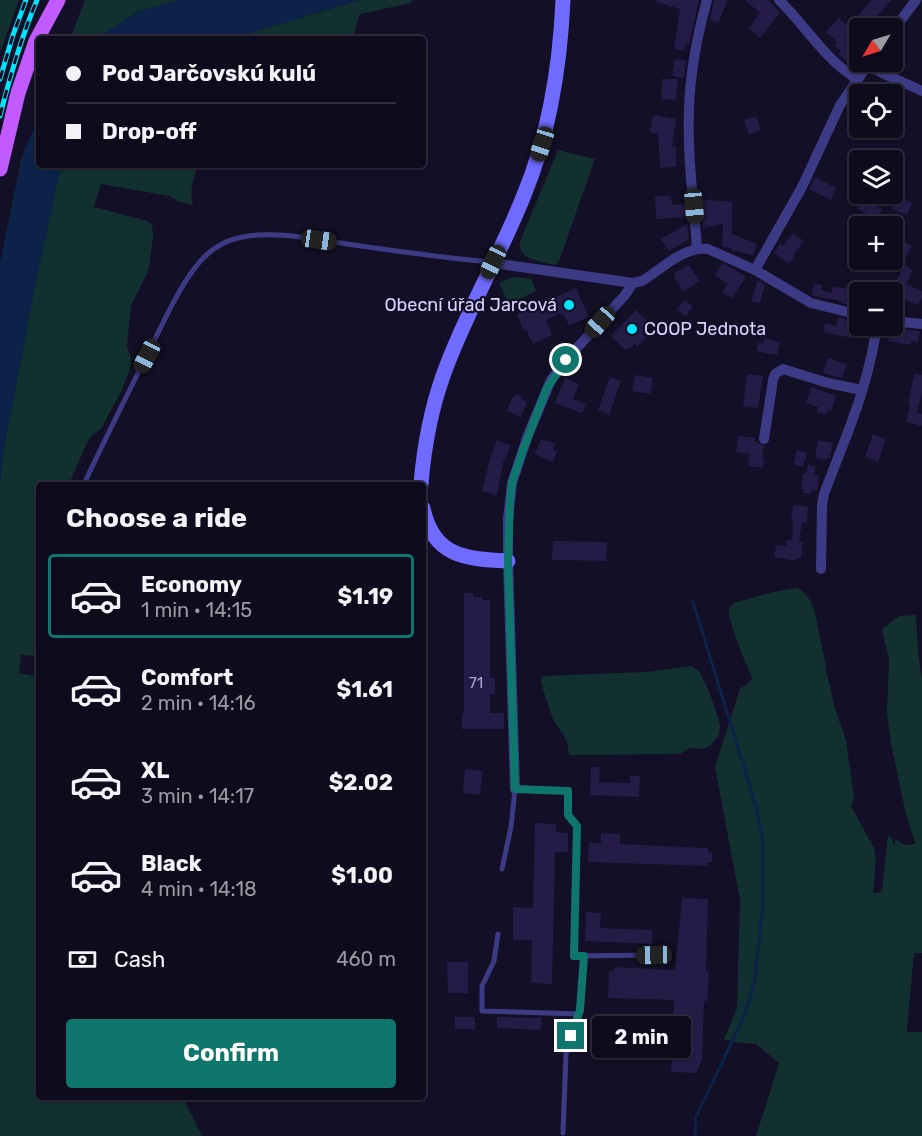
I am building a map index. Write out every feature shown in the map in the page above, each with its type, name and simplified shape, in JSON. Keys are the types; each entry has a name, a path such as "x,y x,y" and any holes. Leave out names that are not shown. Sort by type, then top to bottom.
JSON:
{"main road":[{"path":"39,36 58,0"},
{"path":"0,169 18,93 36,41"}],"street":[{"path":"421,482 429,426 443,375 460,333 524,196 548,124 559,58 563,0"},
{"path":"697,249 689,111 695,52 707,0"},
{"path":"779,0 828,55 857,79"},
{"path":"902,18 916,0"},
{"path":"755,270 802,187 840,105 862,72"},
{"path":"880,72 922,91"},
{"path":"493,262 633,283 642,281 684,254 697,249 713,250 755,270 811,303 849,313"},
{"path":"515,789 508,561 512,483 547,388 566,360 625,295 633,283"},
{"path":"903,322 922,324"},
{"path":"821,569 824,494 852,423 872,356 875,336"},
{"path":"764,438 773,380 775,374 780,370 862,390"},
{"path":"426,519 434,535 447,549 457,555 465,558 508,561"}],"lane":[{"path":"85,482 184,284 203,258 232,239 262,235 301,237 444,258 493,262"},
{"path":"502,870 511,827 515,789 568,791 568,815 577,826 574,956 663,953"},
{"path":"498,934 494,961 482,987 482,1011 579,1014"},
{"path":"563,1133 566,1054 582,998 584,956"}],"green space":[{"path":"0,0 19,0 0,53"},
{"path":"85,0 179,0 137,12 100,36 71,36"},
{"path":"360,0 412,0 411,3 360,14 353,36 240,36"},
{"path":"558,150 595,159 556,265 528,257 521,250 520,244"},
{"path":"62,168 198,168 192,185 193,205 169,196 101,184 94,207 152,224 153,238 148,272 131,305 127,346 131,359 130,369 122,390 101,429 92,435 86,445 70,482 36,482 36,656 21,655 19,673 36,676 36,1100 184,1100 202,1136 0,1136 0,484 3,453 59,174"},
{"path":"513,277 531,279 536,291 509,304 499,283"},
{"path":"797,588 807,596 815,614 835,709 846,741 854,797 851,806 874,848 876,860 873,893 879,893 882,890 888,836 892,838 895,846 895,839 905,845 915,844 916,846 906,814 891,744 887,714 889,659 882,631 899,616 916,615 922,682 922,953 914,953 907,1032 922,1032 922,1136 756,1136 779,1063 756,1044 724,1039 737,1008 740,900 715,767 740,689 753,679 734,633 729,609 734,603"},
{"path":"691,666 699,671 708,689 720,726 719,735 710,746 702,749 690,748 680,754 569,755 567,741 553,719 544,693 542,676 646,672"}],"water":[{"path":"179,0 360,0 240,36 100,36 137,12"},
{"path":"36,125 36,168 62,168 59,174 36,280 3,453 0,484 0,263 22,155"}],"building":[{"path":"657,0 699,0 689,44 686,43 684,51 674,48 680,9 656,2"},
{"path":"714,0 728,0 718,23 710,20"},
{"path":"745,0 768,0 780,12 760,38 749,28 760,13"},
{"path":"871,0 891,0 876,18 856,18"},
{"path":"839,18 849,27 849,63 838,54 841,51 834,45 837,42 826,32"},
{"path":"675,59 686,61 684,78 672,76"},
{"path":"662,79 678,79 676,100 661,99"},
{"path":"653,115 676,119 672,147 676,147 676,167 660,168 658,134 650,132"},
{"path":"756,116 761,130 749,135 744,120"},
{"path":"815,177 836,188 831,200 809,189"},
{"path":"655,196 671,196 672,205 686,204 687,217 656,219"},
{"path":"700,199 732,202 732,234 757,244 752,255 722,247 723,224 703,228"},
{"path":"903,199 912,203 907,215 892,209 892,204 903,204"},
{"path":"860,204 872,204 882,209 878,216 871,216 858,209"},
{"path":"687,224 689,238 687,238 689,239 669,251 661,239"},
{"path":"793,233 804,241 789,264 774,253 780,244 783,246"},
{"path":"903,242 912,246 905,259 903,258"},
{"path":"722,263 746,277 732,298 722,292 728,284 715,275"},
{"path":"689,265 700,281 683,292 674,273"},
{"path":"904,265 913,270 906,284 922,291 922,298 918,305 903,299 903,282 896,282"},
{"path":"758,280 765,285 760,303 751,301"},
{"path":"814,284 822,285 821,290 831,293 833,287 849,289 849,305 841,303 841,301 812,295"},
{"path":"576,288 589,317 569,325 561,313 546,320 552,335 533,344 526,329 523,330 518,311"},
{"path":"684,300 693,306 686,316 677,310"},
{"name":"COOP Jednota","path":"636,310 650,324 642,333 646,338 638,346 635,343 631,348 625,350 611,336"},
{"path":"838,317 849,320 849,336 852,336 852,338 823,332 825,323 836,326"},
{"path":"655,321 678,331 675,338 670,336"},
{"path":"903,329 920,331 918,342 911,341 911,345 888,341 889,336 903,336"},
{"path":"764,338 780,342 777,355 756,351 759,342 763,344"},
{"path":"828,358 847,364 842,378 823,373"},
{"path":"747,374 763,376 758,408 743,406"},
{"path":"914,374 922,375 922,392 917,413 922,414 922,426 906,422"},
{"path":"635,375 653,378 650,394 632,391"},
{"path":"610,377 621,381 609,415 598,410"},
{"path":"565,378 579,384 573,399 586,404 582,413 555,403"},
{"path":"811,387 836,396 831,411 828,410 826,415 817,412 818,407 806,403"},
{"path":"516,394 527,402 521,417 507,411"},
{"path":"873,434 886,439 878,462 865,457"},
{"path":"738,436 755,438 754,441 764,446 763,468 749,466 750,454 736,452"},
{"path":"541,439 556,444 553,450 557,451 553,462 535,454"},
{"path":"497,440 510,445 506,459 504,459 497,495 482,491"},
{"path":"818,440 833,443 830,458 826,460 815,458"},
{"path":"797,450 807,453 803,467 794,464"},
{"path":"808,465 815,466 814,475 819,475 817,491 812,490 811,494 803,493 804,489 801,489 803,474 806,474"},
{"path":"793,505 808,507 807,523 802,522 799,542 803,542 801,557 796,561 774,557 776,545 786,546 787,540 792,540"},
{"path":"553,541 607,542 606,561 552,560"},
{"path":"464,593 473,593 473,597 490,600 490,678 495,678 495,694 490,694 490,713 504,713 504,729 462,729"},
{"path":"591,767 600,767 599,782 630,783 630,776 640,776 639,797 590,795"},
{"path":"465,769 483,771 480,795 463,793"},
{"path":"535,823 556,824 556,832 568,833 568,852 555,852 552,984 531,983 532,940 513,940 513,907 533,908"},
{"path":"601,833 620,834 620,844 708,848 708,852 712,853 712,862 707,862 707,866 588,862 589,843 601,843"},
{"path":"682,898 708,899 707,1001 704,1001 702,1060 696,1073 671,1072 674,1000 608,998 609,971 614,971 614,967 675,970"},
{"path":"586,912 601,913 600,928 652,930 652,944 585,941"},
{"path":"447,962 468,962 468,993 448,993"},
{"path":"455,1017 475,1017 475,1029 455,1029"},
{"path":"497,1017 542,1018 541,1030 497,1028"}],"waterway":[{"path":"693,602 756,806 763,840 763,906 754,985 745,1014 696,1117 695,1136"}],"railway":[{"path":"0,79 26,0"},
{"path":"0,116 16,57 37,0"}],"place":[{"name":"Obecní úřad Jarcová","path":"569,305"},
{"name":"COOP Jednota","path":"632,329"}],"route":[{"path":"566,360 547,388 512,483 508,561 515,789 568,791 568,815 577,826 574,956 584,956 582,998 571,1036"}]}
